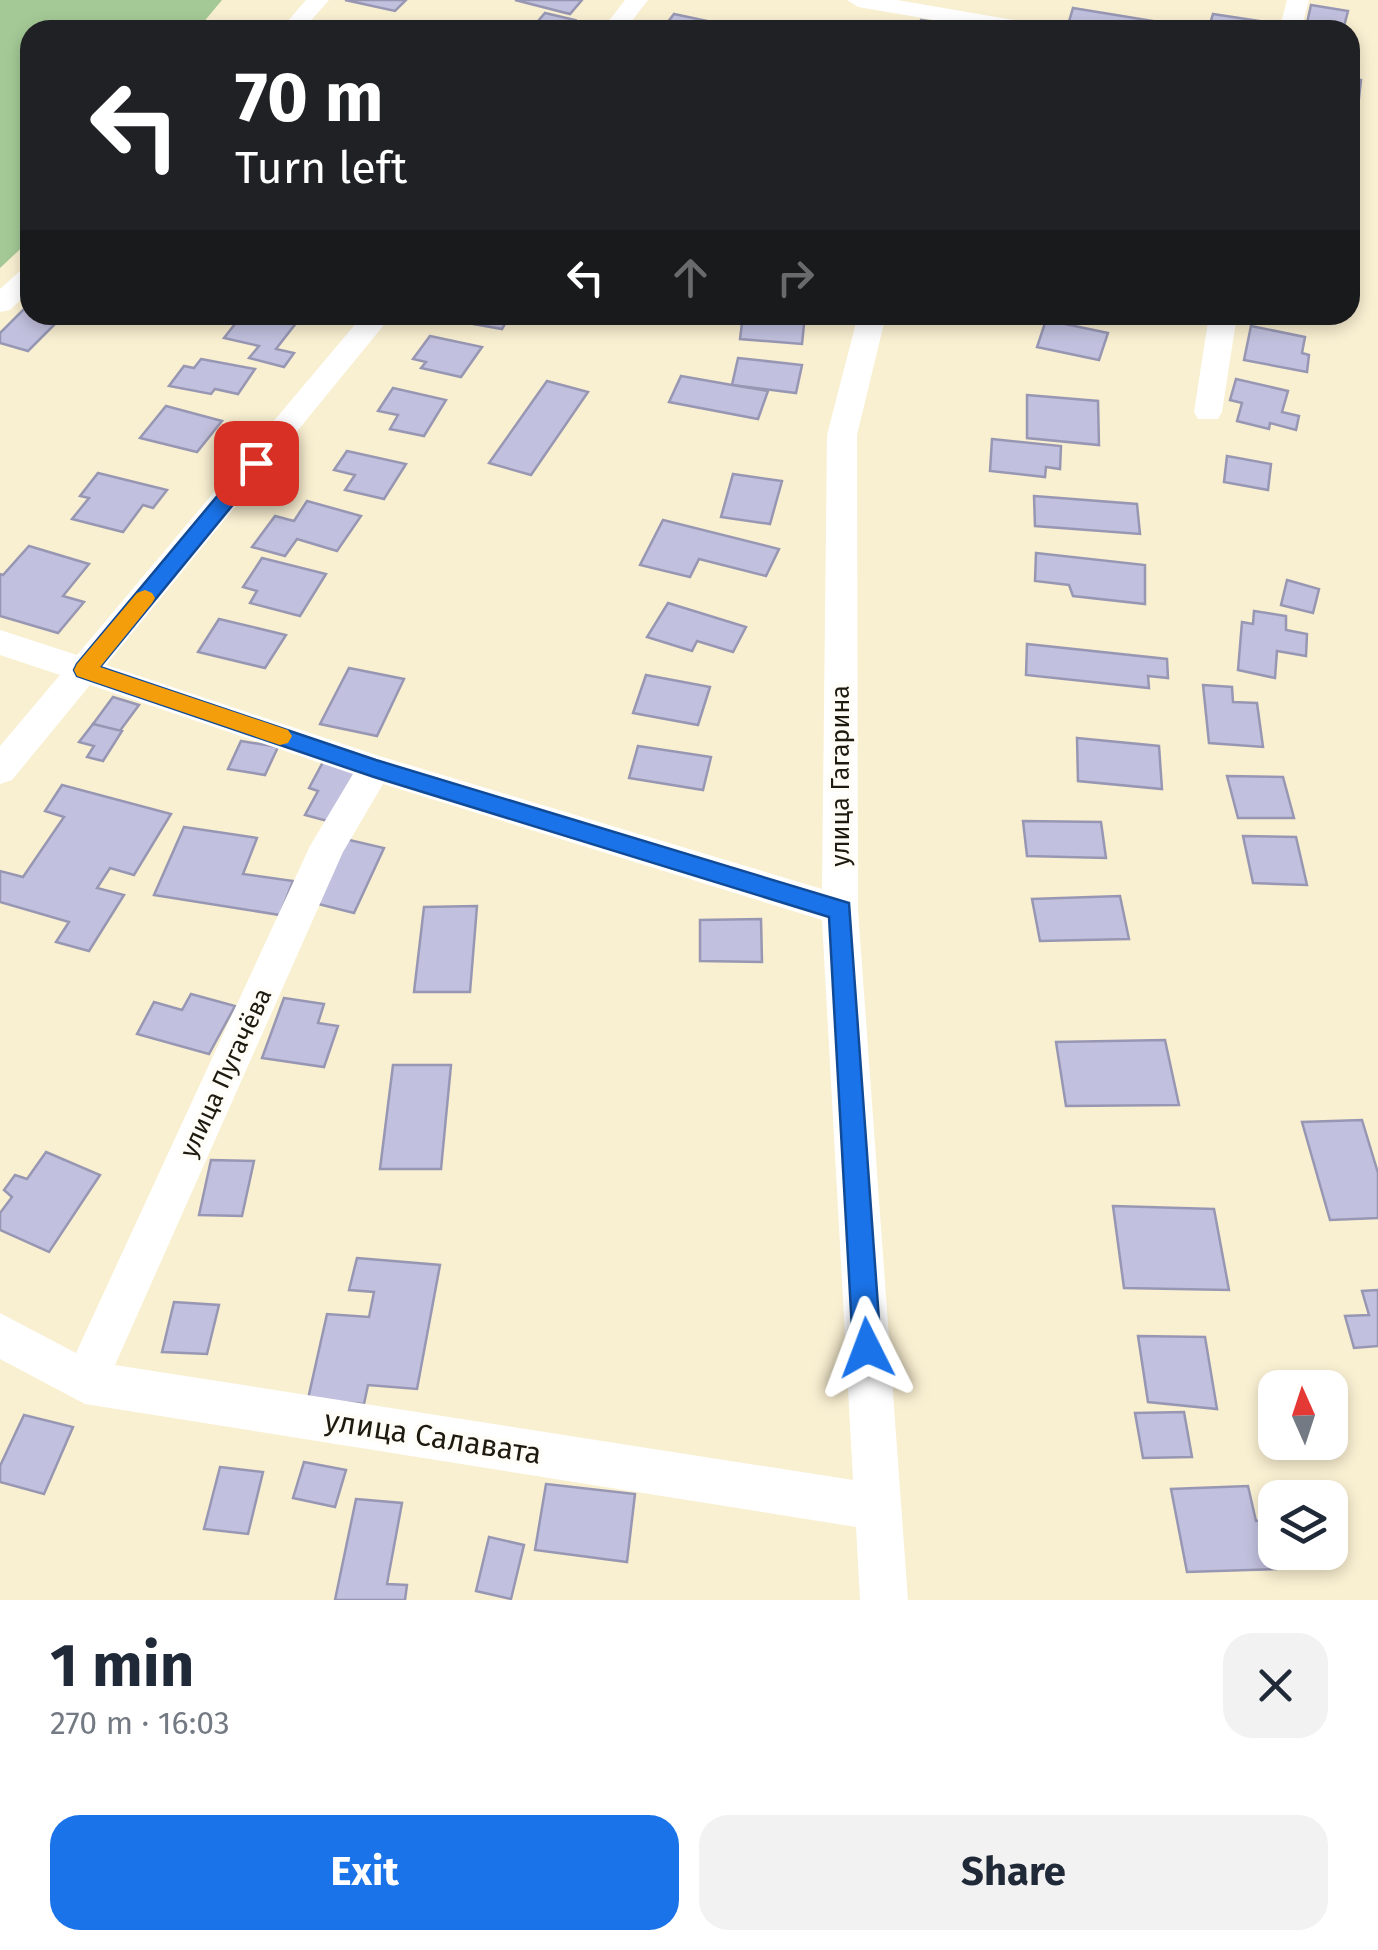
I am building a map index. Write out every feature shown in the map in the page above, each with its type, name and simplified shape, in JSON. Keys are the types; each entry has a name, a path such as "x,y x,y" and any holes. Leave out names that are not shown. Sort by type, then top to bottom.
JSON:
{"street":[{"path":"299,20 318,0"},
{"path":"621,20 638,0"},
{"path":"858,0 995,20"},
{"path":"0,304 20,285"},
{"path":"0,770 370,325"},
{"name":"улица Гагарина","path":"870,325 842,435 840,910 884,1600"},
{"path":"1208,412 1221,325"},
{"path":"0,642 374,768 840,910"},
{"name":"улица Пугачёва","path":"85,1382 328,846 374,768"},
{"name":"улица Салавата","path":"0,1336 85,1382 876,1507"}],"green space":[{"path":"0,0 222,0 205,20 20,20 20,249 0,268"}],"building":[{"path":"345,0 406,0 395,11"},
{"path":"515,0 582,0 570,14"},
{"path":"1311,5 1348,11 1346,20 1308,20"},
{"path":"1073,8 1147,20 1069,20"},
{"path":"545,13 575,20 539,20"},
{"path":"674,14 703,20 669,20"},
{"path":"1213,14 1253,20 1211,20"},
{"path":"20,313 20,325 54,325 28,351 0,343 0,333"},
{"path":"234,325 295,325 276,349 294,353 284,367 249,358 259,346 224,338"},
{"path":"742,325 804,325 802,344 740,339"},
{"path":"1044,325 1070,325 1108,333 1099,360 1037,347"},
{"path":"1251,326 1305,337 1302,353 1309,355 1307,372 1244,360"},
{"path":"430,336 482,347 461,377 421,368 426,362 413,359"},
{"path":"738,358 802,365 796,393 732,385"},
{"path":"201,359 255,369 238,394 215,389 211,394 169,386 184,366 194,368"},
{"path":"681,376 768,391 758,419 669,402"},
{"path":"1236,379 1288,391 1282,412 1299,416 1296,430 1270,423 1269,429 1237,421 1242,403 1230,400"},
{"path":"547,381 588,392 531,475 489,463"},
{"path":"393,388 446,400 424,436 390,429 398,415 378,411"},
{"path":"1027,395 1098,401 1099,445 1027,438"},
{"path":"166,406 222,421 197,452 140,438"},
{"path":"992,439 1061,446 1060,469 1046,467 1045,477 990,471"},
{"path":"347,451 406,464 384,499 345,490 355,475 334,470"},
{"path":"1227,456 1271,464 1268,490 1224,482"},
{"path":"98,473 167,490 153,508 143,505 123,532 72,519 89,498 80,496"},
{"path":"733,474 782,481 770,524 721,517"},
{"path":"1034,496 1137,504 1140,534 1035,526"},
{"path":"307,501 361,516 337,551 297,539 285,556 252,547 275,516 294,521"},
{"path":"663,520 779,549 766,576 699,559 690,577 640,565"},
{"path":"29,546 89,564 63,596 84,602 58,633 0,616 0,574"},
{"path":"1036,553 1145,565 1145,604 1073,596 1069,585 1035,581"},
{"path":"262,558 326,574 300,616 250,603 257,591 243,587"},
{"path":"1287,580 1319,589 1313,613 1281,605"},
{"path":"668,603 746,627 733,652 697,641 692,651 647,637"},
{"path":"1254,611 1286,616 1286,630 1307,634 1306,656 1277,651 1275,678 1238,670 1242,622 1253,624"},
{"path":"219,619 286,635 265,668 198,652"},
{"path":"1027,644 1167,659 1168,678 1148,676 1149,688 1026,675"},
{"path":"349,668 404,679 377,736 320,724"},
{"path":"646,675 710,687 698,725 633,713"},
{"path":"1203,685 1232,687 1233,702 1257,703 1263,747 1209,743"},
{"path":"113,697 139,705 119,732 93,724"},
{"path":"93,724 122,731 103,761 87,757 94,746 79,742"},
{"path":"1077,738 1159,746 1162,789 1078,781"},
{"path":"241,741 278,747 265,775 228,769"},
{"path":"638,746 711,757 703,790 629,778"},
{"path":"323,762 363,772 335,823 305,815 318,791 309,788"},
{"path":"1227,776 1283,777 1294,818 1238,818"},
{"path":"62,785 171,814 134,875 110,868 97,888 124,895 89,951 56,942 69,922 0,902 0,871 23,877 64,817 45,811"},
{"path":"1023,821 1101,822 1106,858 1027,856"},
{"path":"184,827 257,838 243,874 293,881 280,915 154,895"},
{"path":"1243,836 1296,837 1307,885 1253,883"},
{"path":"345,839 384,848 354,913 314,903"},
{"path":"1120,896 1129,939 1040,941 1032,899"},
{"path":"477,906 470,992 414,992 424,907"},
{"path":"761,919 762,962 700,961 700,920"},
{"path":"191,994 235,1006 209,1054 137,1034 154,1002 182,1010"},
{"path":"284,998 324,1004 318,1023 338,1026 324,1067 262,1058"},
{"path":"1165,1040 1179,1105 1066,1106 1056,1042"},
{"path":"393,1065 451,1065 441,1169 380,1169"},
{"path":"1362,1120 1378,1173 1378,1218 1330,1220 1302,1122"},
{"path":"46,1152 100,1175 49,1252 0,1230 0,1213 12,1197 4,1190 15,1175 27,1179"},
{"path":"211,1160 254,1161 242,1216 199,1215"},
{"path":"1113,1206 1214,1209 1229,1290 1124,1288"},
{"path":"357,1258 440,1265 417,1389 368,1385 364,1404 308,1399 327,1314 369,1317 374,1292 349,1290"},
{"path":"1378,1290 1378,1346 1354,1348 1345,1316 1369,1315 1362,1291"},
{"path":"174,1302 219,1305 207,1354 162,1352"},
{"path":"1138,1336 1205,1337 1217,1409 1148,1402"},
{"path":"1184,1412 1192,1457 1143,1458 1135,1413"},
{"path":"24,1415 73,1427 44,1494 0,1482 0,1466"},
{"path":"304,1462 346,1470 335,1507 293,1498"},
{"path":"220,1467 263,1472 248,1534 204,1529"},
{"path":"546,1484 635,1494 627,1562 535,1550"},
{"path":"1248,1486 1258,1521 1258,1570 1187,1572 1171,1489"},
{"path":"356,1499 402,1503 387,1584 407,1585 405,1600 335,1600"},
{"path":"489,1537 524,1545 511,1599 476,1591"}],"slow traffic":[{"path":"145,598 85,670 280,736"}],"route":[{"path":"256,463 85,670 374,768 840,910 867,1348"}]}
